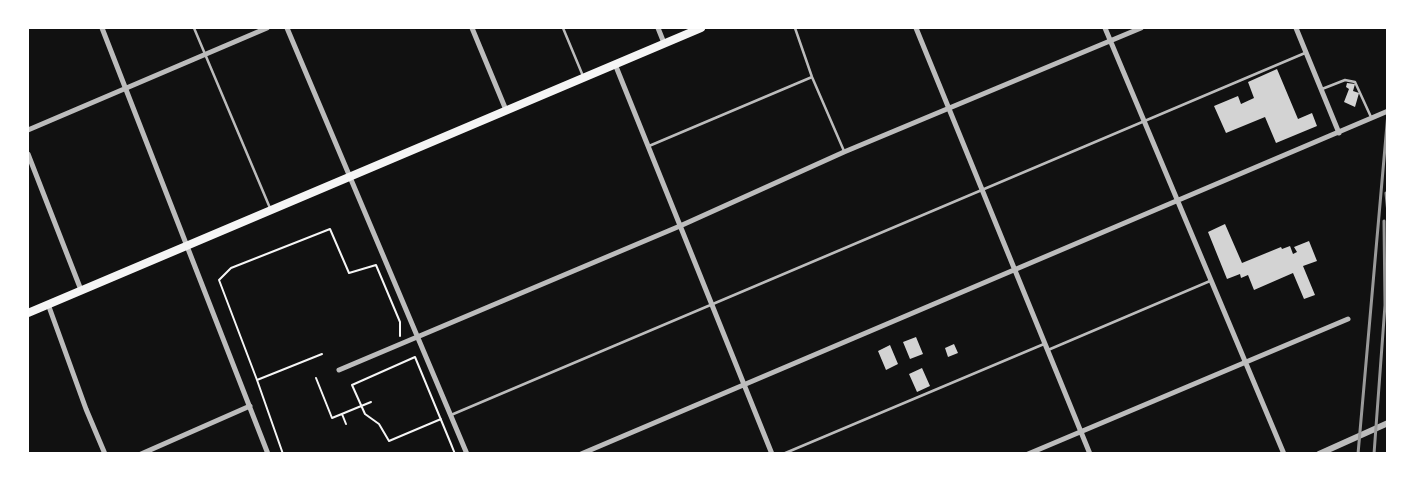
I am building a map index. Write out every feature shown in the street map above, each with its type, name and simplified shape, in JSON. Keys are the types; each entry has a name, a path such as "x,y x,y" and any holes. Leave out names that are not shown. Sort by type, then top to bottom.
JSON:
{"main road":[{"path":"28,313 701,28"}],"street":[{"path":"102,28 127,87 268,454"},
{"path":"28,130 267,28"},
{"path":"287,28 467,454"},
{"path":"472,28 506,110"},
{"path":"658,28 664,43"},
{"path":"917,28 981,190 1090,454"},
{"path":"1105,28 1176,201 1284,454"},
{"path":"339,370 680,226 844,152 1141,28"},
{"path":"1296,28 1339,133"},
{"path":"615,64 772,454"},
{"path":"581,454 1388,111"},
{"path":"28,154 81,290"},
{"path":"48,304 86,409 105,454"},
{"path":"1028,454 1348,319"},
{"path":"141,454 250,406"},
{"path":"1319,454 1388,423"}],"lane":[{"path":"194,28 270,210"},
{"path":"563,28 583,78"},
{"path":"795,28 812,77 844,152"},
{"path":"451,415 1306,52"},
{"path":"649,146 812,77"},
{"path":"1322,89 1344,80 1355,82 1371,118"},
{"path":"1047,351 1210,281"},
{"path":"782,454 1044,344"}],"path":[{"path":"283,454 219,280 231,268 330,228 349,273 376,265 400,322 402,339"},
{"path":"257,380 322,354"},
{"path":"441,419 389,441 379,424 365,414 352,385 415,357 441,419 455,454"},
{"path":"316,378 332,418 371,402"},
{"path":"342,414 346,424"}],"building":[{"path":"1277,69 1298,119 1312,113 1317,126 1276,143 1265,117 1226,133 1214,106 1238,96 1241,104 1254,98 1248,82"},
{"path":"1347,83 1355,84 1353,91 1359,93 1355,107 1344,102 1349,89 1346,87"},
{"path":"1225,224 1242,263 1281,247 1282,249 1290,246 1293,254 1297,252 1294,247 1309,241 1317,261 1303,266 1315,295 1304,299 1293,273 1254,290 1248,275 1241,278 1240,274 1227,279 1208,232"},
{"path":"916,337 923,354 910,359 903,342"},
{"path":"954,344 958,353 948,357 945,348"},
{"path":"890,345 898,364 886,370 878,351"},
{"path":"922,368 930,386 917,392 909,374"}],"railway":[{"path":"1358,454 1388,113"},
{"path":"1386,193 1388,213"},
{"path":"1374,454 1385,305 1384,221"}]}
